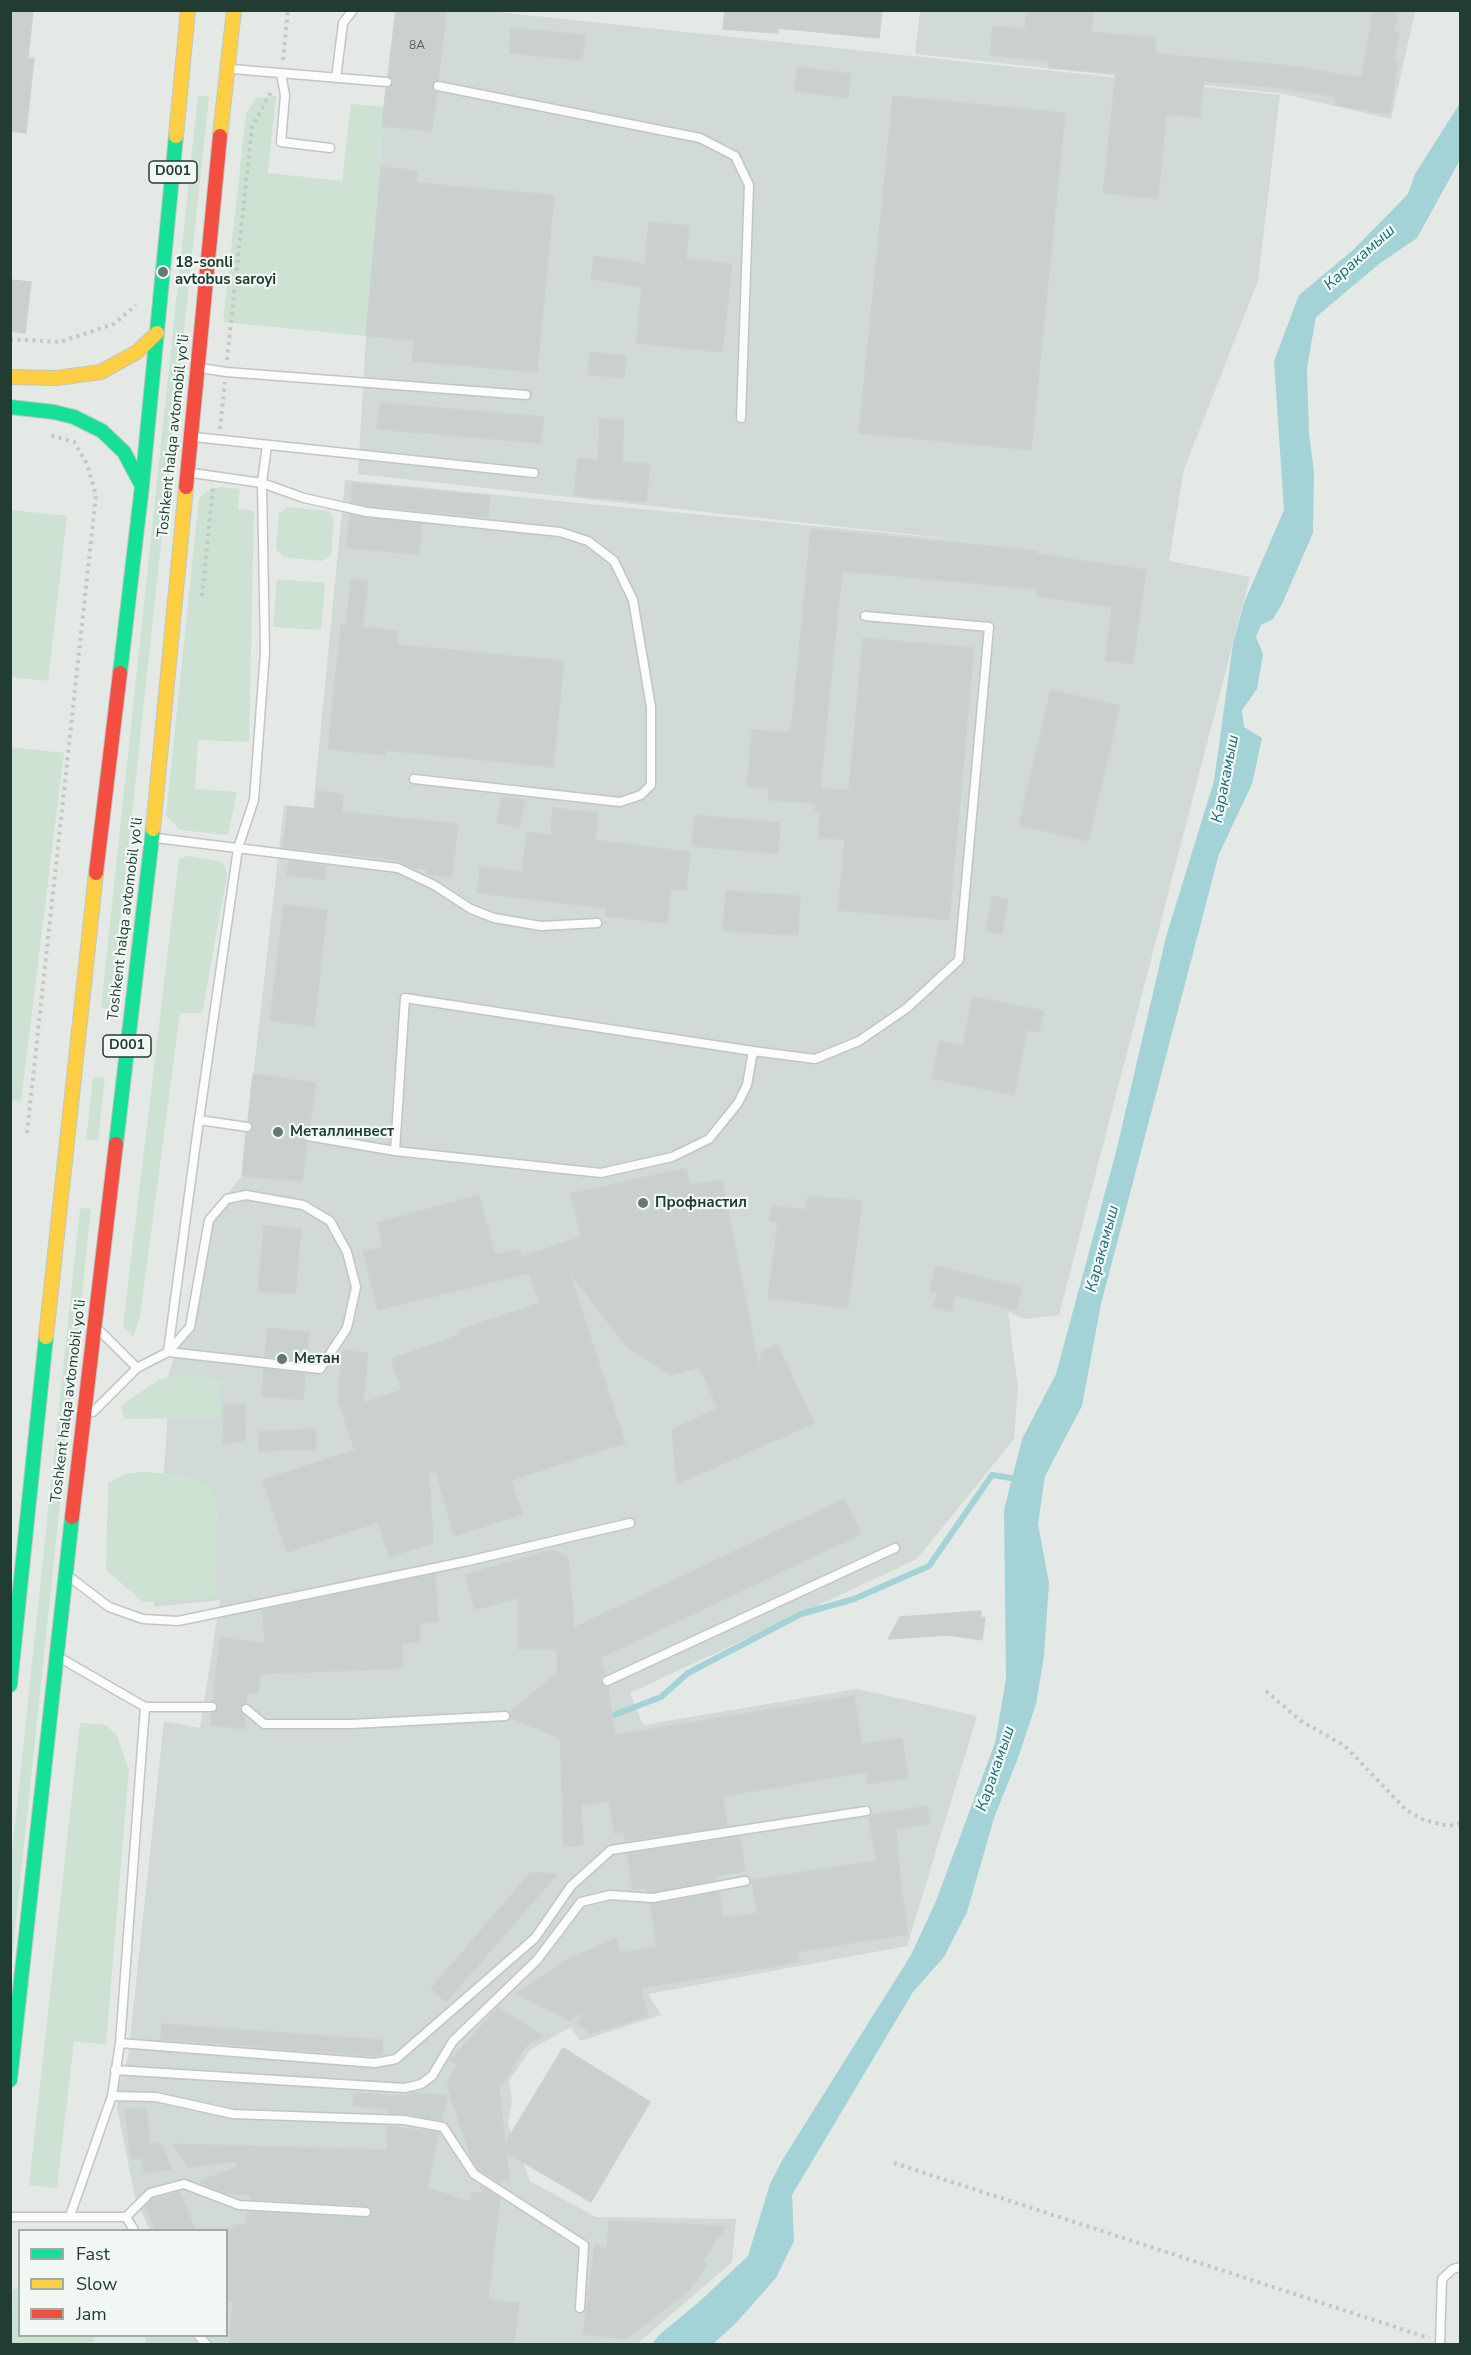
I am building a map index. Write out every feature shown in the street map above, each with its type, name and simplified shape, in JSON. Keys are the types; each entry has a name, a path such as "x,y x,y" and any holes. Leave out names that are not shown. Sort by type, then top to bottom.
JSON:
{"main road":[{"name":"Toshkent halqa avtomobil yo'li","path":"10,1685 62,1179 81,1044 157,333 189,64 188,10"},
{"name":"Toshkent halqa avtomobil yo'li","path":"10,2080 94,1324 106,1185 122,1049 152,838 219,144 223,68 234,10"},
{"path":"10,393 11,377 57,378 101,372 137,352 157,333"},
{"path":"10,407 54,412 74,417 102,431 124,452 142,486"},
{"path":"62,1179 82,1182"}],"lane":[{"path":"336,78 342,23 352,10"},
{"path":"223,68 387,82"},
{"path":"281,74 285,95 281,142 330,148"},
{"path":"438,86 700,138 735,156 749,185 741,418"},
{"path":"198,368 526,395"},
{"path":"191,437 534,472"},
{"path":"168,1352 238,848 254,800 265,652 262,483 267,445"},
{"path":"187,473 262,483 304,498 367,512 560,532 588,541 614,561 633,600 651,707 651,784 641,795 620,802 414,779"},
{"path":"395,1151 405,998 815,1059 859,1041 907,1008 959,960 989,627 865,616"},
{"path":"152,838 398,868 434,885 471,909 518,922 541,926 597,923"},
{"path":"308,1136 395,1151 601,1173 672,1157 709,1138 738,1104 747,1084 753,1051"},
{"path":"199,1120 247,1127"},
{"path":"83,1423 105,1398 137,1368 168,1352 190,1327 209,1220 226,1199 246,1195 303,1205 330,1221 347,1252 356,1287 347,1328 320,1369 168,1352"},
{"path":"94,1324 137,1368"},
{"path":"65,1573 109,1607 143,1618 178,1621 457,1563 630,1523"},
{"path":"607,1681 895,1548"},
{"path":"56,1656 145,1707 212,1707"},
{"path":"70,2216 112,2097 120,2043 145,1707"},
{"path":"246,1709 264,1724 352,1724 505,1716"},
{"path":"120,2043 375,2063 396,2059 535,1938 572,1886 611,1850 866,1811"},
{"path":"115,2070 405,2088 421,2084 432,2076 453,2041 537,1960 581,1902 610,1895 653,1898 745,1881"},
{"path":"112,2097 156,2097 233,2114 404,2120 443,2127 474,2174 584,2245 580,2308"},
{"path":"10,2217 126,2217 150,2193 184,2184 239,2205 366,2212"},
{"path":"126,2217 133,2229"},
{"path":"1440,2343 1442,2279 1453,2269 1461,2267"}],"path":[{"path":"243,207 252,127 281,74 288,10"},
{"path":"10,339 60,342 86,335 114,324 136,304 140,296"},
{"path":"27,1133 96,495 87,464 74,442 39,433"},
{"path":"1266,1691 1301,1721 1345,1746 1405,1809 1424,1820 1449,1826 1461,1823"},
{"path":"894,2163 1440,2343"}],"shaded area":[{"path":"396,11 488,11 1280,95 1258,281 1184,469 1169,561 1250,577 1059,1315 1025,1319 1008,1312 1018,1388 1014,1439 917,1559 630,1693 643,1725 857,1689 977,1716 907,1946 648,1994 661,2015 580,2041 571,2027 530,2050 509,2081 512,2100 508,2123 530,2181 596,2217 736,2219 732,2262 637,2344 145,2344 146,2337 228,2337 228,2229 150,2229 135,2197 117,2108 118,2088 128,2057 164,1721 200,1728 220,1600 154,1607 167,1429 166,1382 189,1313 204,1222 242,1176 284,805 313,808 345,480 999,544 358,474 366,336 381,168 382,126"},
{"path":"920,11 1415,11 1391,119 1279,93 915,54"}],"green space":[{"path":"198,95 209,97 111,1010 101,1008"},
{"path":"276,96 268,173 342,181 351,104 384,107 366,336 223,322 246,114 256,98"},
{"path":"220,487 240,489 238,509 254,511 249,742 198,740 195,789 237,792 228,835 180,830 166,815 199,498 209,490"},
{"path":"288,507 329,511 334,519 331,555 322,561 283,557 276,549 279,513"},
{"path":"12,510 67,516 48,681 11,677"},
{"path":"277,579 325,583 321,630 273,627"},
{"path":"11,747 64,753 21,1101 10,1100"},
{"path":"189,856 219,861 225,866 227,876 202,1013 180,1013 140,1316 133,1337 123,1326 179,858"},
{"path":"93,1077 105,1078 98,1141 86,1140"},
{"path":"80,1208 91,1209 11,1968 11,1862"},
{"path":"184,1375 222,1379 220,1418 124,1419 121,1406 158,1380"},
{"path":"143,1472 192,1478 206,1485 214,1495 218,1508 215,1598 143,1602 106,1570 108,1483 125,1474"},
{"path":"80,1723 106,1725 117,1736 129,1770 106,2045 74,2041 57,2188 29,2185"},
{"path":"13,2289 18,2289 18,2337 94,2337 93,2344 11,2344"}],"water":[{"name":"Каракамыш","path":"1460,103 1460,160 1417,238 1379,264 1316,317 1307,368 1309,433 1314,473 1313,533 1282,604 1273,619 1261,625 1256,637 1263,654 1257,689 1242,710 1244,727 1262,738 1252,784 1219,854 1101,1304 1082,1406 1045,1476 1038,1524 1049,1583 1044,1656 1036,1704 994,1818 967,1912 944,1957 913,1992 792,2195 794,2241 776,2278 735,2324 713,2344 652,2344 659,2335 748,2256 770,2184 783,2159 911,1955 936,1901 995,1743 1006,1679 1004,1510 1022,1439 1056,1374 1116,1152 1166,937 1214,781 1233,644 1244,603 1284,510 1274,361 1299,295 1353,250 1408,194 1415,174"}],"building":[{"path":"10,10 33,10 28,58 34,58 26,133 10,131"},
{"path":"396,10 447,10 438,80 432,85 437,92 432,131 382,126 386,88 393,83 388,76"},
{"path":"725,10 882,10 879,38 778,28 778,33 723,29"},
{"path":"1027,10 1093,10 1091,32 1156,38 1155,54 1292,66 1362,78 1373,10 1398,10 1394,32 1399,33 1394,61 1398,62 1389,114 1335,105 1336,97 1275,87 1204,81 1200,117 1166,114 1158,199 1103,193 1116,73 1049,68 1050,61 990,55 993,26 1025,29"},
{"path":"511,28 585,35 582,60 509,53"},
{"path":"797,67 851,74 848,98 795,91"},
{"path":"893,96 1065,113 1031,450 859,433"},
{"path":"381,167 418,171 416,183 554,195 537,372 412,361 414,340 366,336"},
{"path":"649,222 689,226 686,259 732,264 722,352 636,343 642,287 591,279 594,256 645,264"},
{"path":"10,280 31,282 25,333 10,331"},
{"path":"590,352 626,356 624,378 588,375"},
{"path":"380,403 544,417 541,443 377,429"},
{"path":"600,419 624,420 622,462 650,464 646,502 574,495 578,458 598,460"},
{"path":"353,483 490,496 488,517 368,506 351,502"},
{"path":"350,515 422,524 419,554 346,548"},
{"path":"811,529 1038,551 1037,554 1146,570 1133,664 1105,660 1112,607 1036,596 1037,589 842,571 820,789 849,790 863,638 974,648 949,920 838,910 845,839 819,838 820,812 815,811 816,803 768,800 769,788 747,786 752,730 791,733"},
{"path":"351,579 368,581 362,627 398,631 397,645 564,661 553,767 385,750 385,755 328,749 341,625 346,626"},
{"path":"1051,690 1120,706 1088,841 1019,825"},
{"path":"317,791 343,794 342,812 458,824 452,877 426,874 426,869 412,868 400,862 382,858 283,847 288,806 316,809"},
{"path":"502,796 525,800 519,827 497,823"},
{"path":"553,808 598,813 595,840 690,852 686,890 671,889 667,923 605,916 606,908 477,893 480,867 522,872 527,832 551,835"},
{"path":"695,815 780,823 778,853 692,846"},
{"path":"289,861 326,866 324,880 287,875"},
{"path":"726,891 800,896 798,935 723,931"},
{"path":"992,896 1008,899 1002,934 986,932"},
{"path":"284,905 327,910 314,1026 270,1021"},
{"path":"973,997 1044,1011 1039,1032 1027,1030 1014,1095 932,1078 940,1041 963,1046"},
{"name":"Металлинвест","path":"253,1074 316,1083 309,1130 302,1136 307,1142 302,1181 242,1176 246,1133 252,1131 253,1127 248,1121"},
{"path":"686,1168 690,1185 722,1180 759,1369 762,1351 777,1344 814,1423 677,1484 672,1430 718,1408 699,1367 672,1375 628,1348 569,1272 625,1443 511,1480 522,1514 454,1536 436,1471 429,1472 433,1543 389,1557 378,1522 287,1552 263,1480 358,1449 354,1448 338,1399 342,1350 368,1353 363,1403 402,1390 391,1359 460,1335 459,1330 540,1303 529,1273 378,1310 363,1252 383,1247 377,1223 479,1195 495,1255 519,1249 521,1257 581,1237 571,1194"},
{"path":"808,1196 862,1201 848,1308 768,1298 778,1222 769,1221 771,1206 806,1210"},
{"path":"264,1226 301,1229 295,1294 258,1291"},
{"path":"936,1266 1022,1288 1016,1310 955,1295 951,1311 934,1307 938,1293 930,1291"},
{"path":"268,1328 309,1332 306,1361 265,1356"},
{"path":"264,1369 305,1374 303,1400 262,1396"},
{"path":"224,1404 246,1405 245,1441 223,1443"},
{"path":"316,1429 316,1449 259,1451 258,1432"},
{"path":"844,1499 861,1534 600,1658 605,1675 601,1683 608,1687 615,1735 854,1696 862,1744 902,1738 908,1778 868,1784 866,1772 723,1796 727,1826 625,1841 624,1832 614,1833 609,1801 581,1805 583,1845 564,1846 560,1738 511,1718 510,1712 557,1673 557,1649 518,1649 518,1598 475,1610 465,1575 553,1550 568,1557 574,1628"},
{"path":"435,1574 438,1622 420,1623 420,1642 402,1643 403,1668 260,1674 258,1693 247,1693 246,1703 240,1707 240,1712 245,1716 244,1729 211,1725 212,1713 218,1708 217,1703 213,1701 220,1638 265,1643 263,1610"},
{"path":"981,1611 981,1618 985,1618 982,1640 948,1635 888,1639 900,1617"},
{"path":"927,1806 930,1824 896,1829 908,1934 797,1952 799,1962 640,1988 648,2016 588,2034 585,2028 577,2024 585,2011 569,2020 516,1994 565,1961 616,1938 620,1953 657,1947 650,1904 719,1892 723,1918 757,1913 752,1880 876,1861 869,1816"},
{"path":"740,1837 745,1871 716,1876 717,1880 653,1892 647,1891 647,1888 633,1890 627,1854"},
{"path":"531,1872 557,1874 446,2002 431,1989"},
{"path":"498,2008 543,2036 527,2045 499,2088 505,2144 563,2048 650,2102 591,2202 506,2152 510,2182 502,2179 502,2184 479,2169 471,2158 447,2085 457,2064 449,2061"},
{"path":"162,2024 382,2040 383,2054 372,2056 161,2039"},
{"path":"414,2092 447,2096 442,2120 387,2113 387,2109 353,2106 354,2093 405,2096"},
{"path":"146,2108 150,2143 162,2144 172,2169 144,2173 142,2158 131,2159 125,2109"},
{"path":"387,2126 439,2133 427,2188 471,2202 472,2192 483,2194 480,2186 500,2198 488,2300 519,2303 514,2344 229,2344 233,2302 228,2301 228,2229 226,2228 233,2230 234,2225 246,2225 248,2212 366,2218 371,2216 372,2210 366,2206 250,2199 250,2195 227,2194 202,2184 200,2181 238,2167 237,2161 189,2167 172,2144 388,2150"},
{"path":"180,2192 195,2229 155,2229 146,2206 153,2199"},
{"path":"609,2221 726,2226 703,2260 707,2265 689,2290 626,2339 583,2334 595,2244 607,2250"}],"waterway":[{"path":"614,1715 661,1697 688,1673 801,1614 854,1599 929,1566 992,1475 1017,1479"}],"traffic: fast":[{"path":"120,673 142,486 176,136"},
{"path":"10,407 54,412 74,417 102,431 124,452 142,486"},
{"path":"116,1144 153,829"},
{"path":"10,1685 46,1337"},
{"path":"10,2080 72,1517"}],"traffic: slow":[{"path":"176,136 188,10"},
{"path":"220,136 234,10"},
{"path":"10,377 57,378 101,372 137,352 157,333"},
{"path":"153,829 186,487"},
{"path":"46,1337 96,873"}],"traffic: jam":[{"path":"186,487 220,136"},
{"path":"96,873 120,673"},
{"path":"72,1517 116,1144"}],"place":[{"name":"18-sonli avtobus saroyi","path":"163,272"},
{"name":"Металлинвест","path":"278,1132"},
{"name":"Профнастил","path":"643,1203"},
{"name":"Метан","path":"282,1359"}]}
